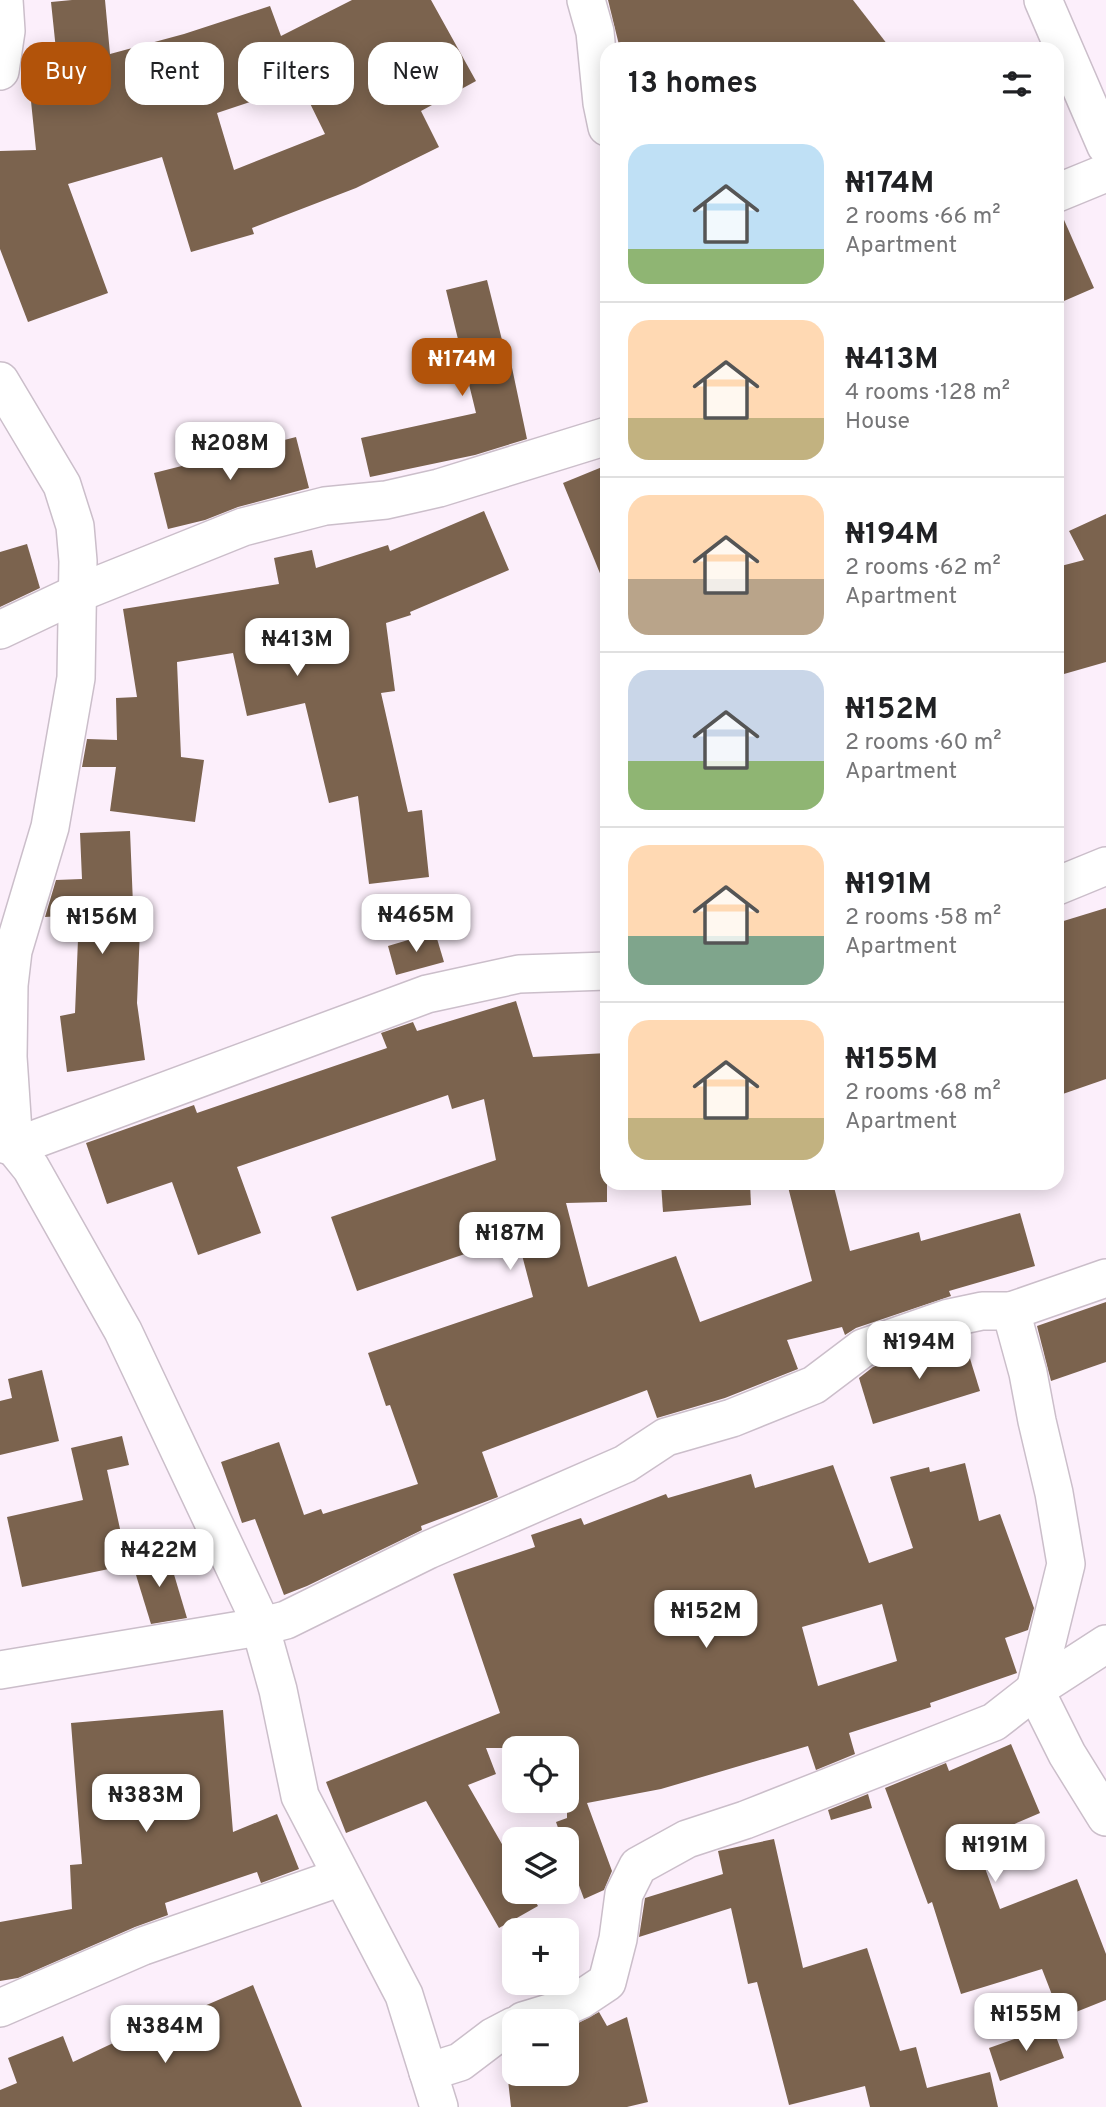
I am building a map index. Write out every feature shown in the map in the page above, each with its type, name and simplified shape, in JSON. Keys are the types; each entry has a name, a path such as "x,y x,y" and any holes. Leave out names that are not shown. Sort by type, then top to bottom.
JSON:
{"street":[{"path":"0,71 6,31 4,0"},
{"path":"586,0 595,32 600,83"},
{"path":"1043,0 1061,42"},
{"path":"1064,49 1106,146"},
{"path":"1064,190 1106,173"},
{"path":"0,381 62,485 75,526 78,561 76,678 50,827 13,951 9,985 7,1145 31,1168 123,1331 257,1615 278,1690 300,1796 404,1994 439,2107"},
{"path":"0,630 76,594 243,527 325,506 386,500 439,488 600,438"},
{"path":"1064,883 1106,866"},
{"path":"7,1145 427,994 519,974 600,971"},
{"path":"0,1670 259,1627 286,1620 428,1550 625,1464 666,1437 732,1418 814,1385 863,1348 950,1318 982,1311 1011,1311 1106,1278"},
{"path":"1011,1311 1028,1373 1066,1564 1035,1690 1066,1754 1106,1817"},
{"path":"560,2009 607,1982 618,1939 624,1894 638,1866 687,1839 745,1820 994,1723 1035,1690 1106,1644"},
{"path":"0,2008 144,1946 341,1877"},
{"path":"428,2073 460,2062 502,2032"}],"building":[{"path":"105,0 109,42 55,42 51,2"},
{"path":"352,0 431,0 454,42 368,42 368,105 432,105 421,111 439,147 356,188 252,228 254,234 191,252 162,157 68,184 108,293 28,322 0,249 0,151 36,150 31,105 111,105 111,54 125,50 125,105 224,105 224,42 154,42 270,6 281,36","holes":["238,42 354,42 354,105 311,105 325,134 234,170 217,113 241,105 238,105"]},
{"path":"608,0 853,0 886,42 618,42"},
{"path":"463,58 476,81 463,88"},
{"path":"1064,220 1094,288 1064,301"},
{"path":"487,280 508,364 511,363 527,439 475,455 370,477 361,438 476,413 446,290"},
{"path":"296,437 309,488 168,529 154,473"},
{"path":"600,468 600,573 563,483"},
{"path":"484,511 509,570 410,612 411,615 386,623 395,691 381,693 408,812 422,810 429,877 369,884 358,796 329,803 305,703 247,716 233,653 177,662 181,757 204,760 195,822 110,811 116,767 82,767 87,739 117,740 116,698 137,697 123,609 279,584 274,558 312,550 316,568 388,545 390,551"},
{"path":"1106,514 1106,662 1064,674 1064,565 1084,560 1069,531"},
{"path":"27,544 40,588 0,607 0,552"},
{"path":"130,831 134,929 140,929 137,1003 145,1060 67,1072 60,1016 75,1013 79,915 45,917 56,880 82,879 80,833"},
{"path":"1106,908 1106,1079 1064,1094 1064,921"},
{"path":"435,932 444,962 396,975 388,946"},
{"path":"516,1001 533,1057 600,1053 600,1190 607,1190 607,1202 566,1203 588,1287 676,1256 700,1322 812,1281 789,1190 835,1190 850,1251 919,1232 921,1241 1020,1213 1035,1266 949,1291 951,1296 856,1328 845,1335 842,1327 787,1340 798,1369 725,1398 657,1418 647,1390 482,1452 498,1497 421,1526 422,1530 284,1595 255,1519 242,1523 221,1462 279,1442 304,1515 321,1509 323,1514 418,1484 368,1353 533,1297 517,1236 357,1291 331,1217 496,1160 484,1099 452,1109 448,1095 237,1167 261,1233 198,1255 172,1182 107,1204 86,1143 194,1105 197,1113 387,1048 381,1033 413,1022 417,1031"},
{"path":"661,1190 750,1190 751,1205 663,1212"},
{"path":"1106,1302 1106,1362 1051,1381 1037,1326"},
{"path":"963,1336 980,1391 873,1424 859,1378 873,1367"},
{"path":"42,1370 59,1441 0,1455 0,1401 12,1398 8,1379"},
{"path":"122,1436 129,1465 107,1470 128,1565 22,1587 7,1517 83,1500 71,1448"},
{"path":"965,1463 979,1521 1000,1514 1034,1608 1028,1630 1005,1638 1017,1673 930,1703 931,1707 849,1733 855,1754 816,1770 808,1746 661,1789 587,1803 612,1871 604,1890 584,1899 579,1885 579,1827 558,1827 556,1822 567,1818 567,1813 579,1813 579,1736 502,1736 502,1748 486,1748 496,1774 468,1785 502,1844 502,1904 538,1906 517,1918 502,1918 502,1926 499,1928 426,1801 346,1833 326,1782 500,1713 453,1574 535,1547 531,1535 581,1518 584,1525 666,1494 668,1498 751,1474 755,1488 833,1465 869,1563 913,1548 890,1477 929,1467 930,1472","holes":["882,1604 897,1661 818,1686 802,1627"]},
{"path":"167,1551 187,1618 151,1624 132,1562"},
{"path":"223,1710 233,1832 277,1814 299,1869 261,1883 257,1872 165,1903 168,1915 18,1978 0,1981 0,1922 72,1909 70,1865 82,1864 71,1723"},
{"path":"1011,1744 1040,1813 975,1841 1000,1909 1077,1879 1106,1954 1106,2000 1061,2018 1042,1969 961,1994 932,1902 928,1904 885,1788 946,1763 949,1771"},
{"path":"868,1794 872,1808 831,1820 828,1810"},
{"path":"774,1839 803,1968 867,1948 900,2051 916,2047 927,2088 990,2072 998,2107 870,2107 865,2086 789,2105 757,1982 748,1984 731,1908 639,1937 645,1898 723,1874 718,1851"},
{"path":"253,1985 302,2107 0,2107 0,2090 17,2083 8,2058 63,2036 73,2062 162,2020 179,2013 181,2016"},
{"path":"599,2012 607,2026 627,2017 648,2102 627,2107 511,2107 509,2086 579,2086 579,2023"},
{"path":"1052,2026 1064,2058 1000,2081 989,2048"}]}
